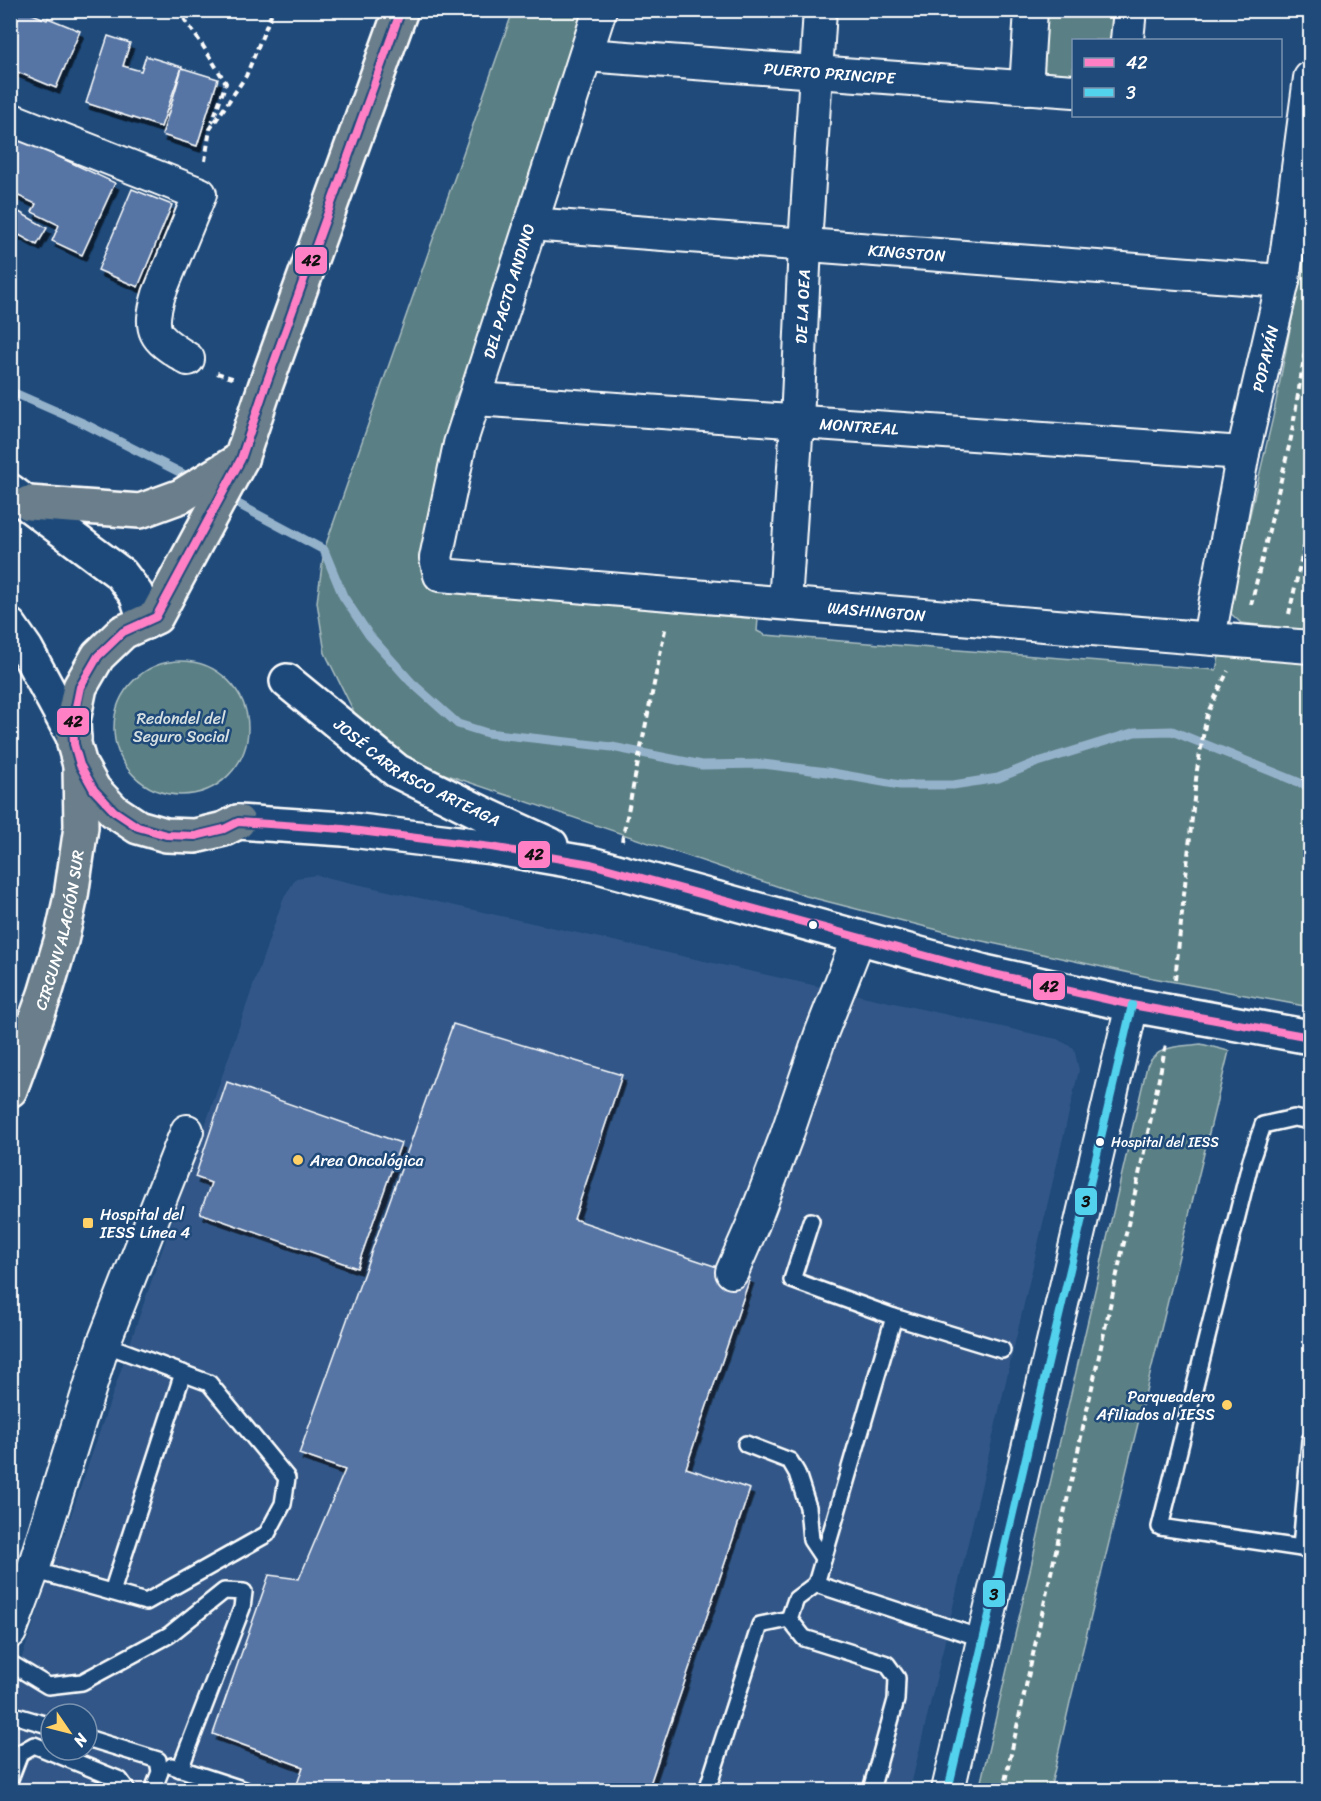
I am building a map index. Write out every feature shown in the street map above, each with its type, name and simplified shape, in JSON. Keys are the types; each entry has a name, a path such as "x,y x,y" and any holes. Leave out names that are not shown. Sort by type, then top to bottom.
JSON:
{"highway":[{"path":"238,822 224,829 195,836 166,835 138,827 114,811 94,790 77,751 73,721 80,687 98,656 123,632 151,620 241,459 401,10"},
{"path":"20,497 140,511 181,496 241,459"},
{"name":"CIRCUNVALACIÓN SUR","path":"10,1090 48,985 71,896 81,827 77,751"}],"main road":[{"path":"20,497 121,574 151,620"},
{"path":"10,626 26,649 77,751"},
{"name":"JOSÉ CARRASCO ARTEAGA","path":"287,681 397,771 490,817 604,867"},
{"name":"JOSÉ CARRASCO ARTEAGA","path":"238,822 343,829 491,847 604,867 985,972 1132,1005 1311,1037"}],"street":[{"name":"DEL PACTO ANDINO","path":"440,575 436,558 460,444 600,10"},
{"name":"DE LA OEA","path":"785,603 820,10"},
{"path":"1026,88 1031,10"},
{"path":"1127,39 1130,10"},
{"name":"PUERTO PRINCIPE","path":"586,55 1072,91"},
{"name":"POPAYÁN","path":"1209,638 1242,453 1283,282 1293,108 1311,78"},
{"path":"10,119 200,194 154,310 153,323 156,334 162,342 188,359"},
{"name":"KINGSTON","path":"530,224 1283,282"},
{"name":"MONTREAL","path":"476,399 1242,453"},
{"name":"WASHINGTON","path":"440,575 1297,646"},
{"path":"732,1272 786,1137 821,1034 859,937"},
{"path":"948,1791 1132,1005"},
{"path":"10,1632 33,1570 104,1342 187,1131"}],"lane":[{"path":"1311,1121 1294,1118 1263,1125 1251,1160 1161,1527 1306,1550 1311,1440"},
{"path":"811,1221 792,1280 894,1317 1002,1350"},
{"path":"789,1619 796,1599 816,1584 894,1317"},
{"path":"33,1570 146,1602 267,1534 283,1504 287,1478 209,1383 104,1342"},
{"path":"112,1592 183,1373"},
{"path":"746,1444 790,1461 797,1473 808,1507 811,1540 823,1558"},
{"path":"816,1584 984,1639"},
{"path":"10,1663 48,1686 82,1682 169,1635 224,1591 244,1592 242,1608 180,1769"},
{"path":"707,1791 760,1625 789,1619"},
{"path":"789,1619 804,1638 887,1664 897,1678 896,1700 871,1791"},
{"path":"10,1714 39,1722"},
{"path":"99,1742 245,1791"},
{"path":"10,1779 20,1753 34,1745 120,1780 127,1791"},
{"path":"153,1791 160,1772 158,1760"}],"path":[{"path":"178,10 226,83 210,129 200,194"},
{"path":"210,129 246,76 273,10"},
{"path":"1003,1791 1144,1152 1172,1012 1197,770 1207,714 1242,641 1291,438 1311,321"},
{"path":"188,359 204,370 265,387"},
{"path":"1297,646 1311,520"},
{"path":"604,867 635,778 673,594"}],"shaded area":[{"path":"316,875 1057,1039 1074,1048 1079,1070 910,1790 11,1790 11,1689 283,899 296,878"}],"green space":[{"path":"513,11 586,11 466,378 455,397 421,564 432,581 448,592 758,619 757,631 765,635 1216,670 1221,648 1310,661 1310,1007 1153,978 973,939 806,896 409,762 385,746 356,716 325,653 317,602 324,550"},
{"path":"1040,11 1120,11 1118,39 1072,39 1072,76 1036,74"},
{"path":"1310,205 1310,614 1308,624 1302,630 1241,623 1229,612 1227,598 1248,523 1273,417 1295,303"},
{"name":"Redondel del Seguro Social","path":"181,661 207,666 228,681 243,702 248,728 243,754 228,775 207,790 181,795 155,790 134,775 119,754 114,728 119,702 134,681 155,666"},
{"path":"1201,1044 1229,1051 1050,1790 979,1790 1147,1066 1157,1054 1164,1050 1177,1046"}],"building":[{"path":"10,10 23,10 80,31 56,88 10,69"},
{"path":"108,36 130,43 123,66 141,71 146,56 182,67 161,127 86,103"},
{"path":"182,68 218,79 197,146 162,135"},
{"path":"16,137 115,183 82,255 52,241 59,225 32,212 36,204 10,192 10,149"},
{"path":"132,189 172,205 138,287 98,270"},
{"path":"19,212 47,228 37,245 10,230"},
{"path":"453,1024 622,1075 574,1219 750,1278 686,1468 750,1489 648,1790 295,1790 303,1767 213,1734 269,1575 299,1579 345,1470 299,1454"},
{"name":"Area Oncológica","path":"227,1082 401,1143 357,1268 200,1213 211,1183 195,1177"}],"waterway":[{"path":"10,391 83,423 195,480"},
{"path":"225,497 324,550 343,596 369,635 411,682 458,724 487,733 612,747 702,765 763,764 900,785 953,785 998,778 1035,763 1135,732 1172,731 1310,787"}],"transit line":[{"name":"42","path":"401,10 241,459 156,617 123,632 98,656 80,687 73,721 74,744 80,765 94,790 114,811 138,827 166,835 195,836 224,829 238,822 343,829 491,847 591,864 985,972 1132,1005 1310,1037"},
{"name":"3","path":"948,1790 1132,1005"}],"place":[{"name":"Hospital del IESS","path":"1100,1142"},
{"name":"Area Oncológica","path":"298,1160"},
{"name":"Hospital del IESS Línea 4","path":"88,1223"},
{"name":"Parqueadero Afiliados al IESS","path":"1227,1405"}]}
